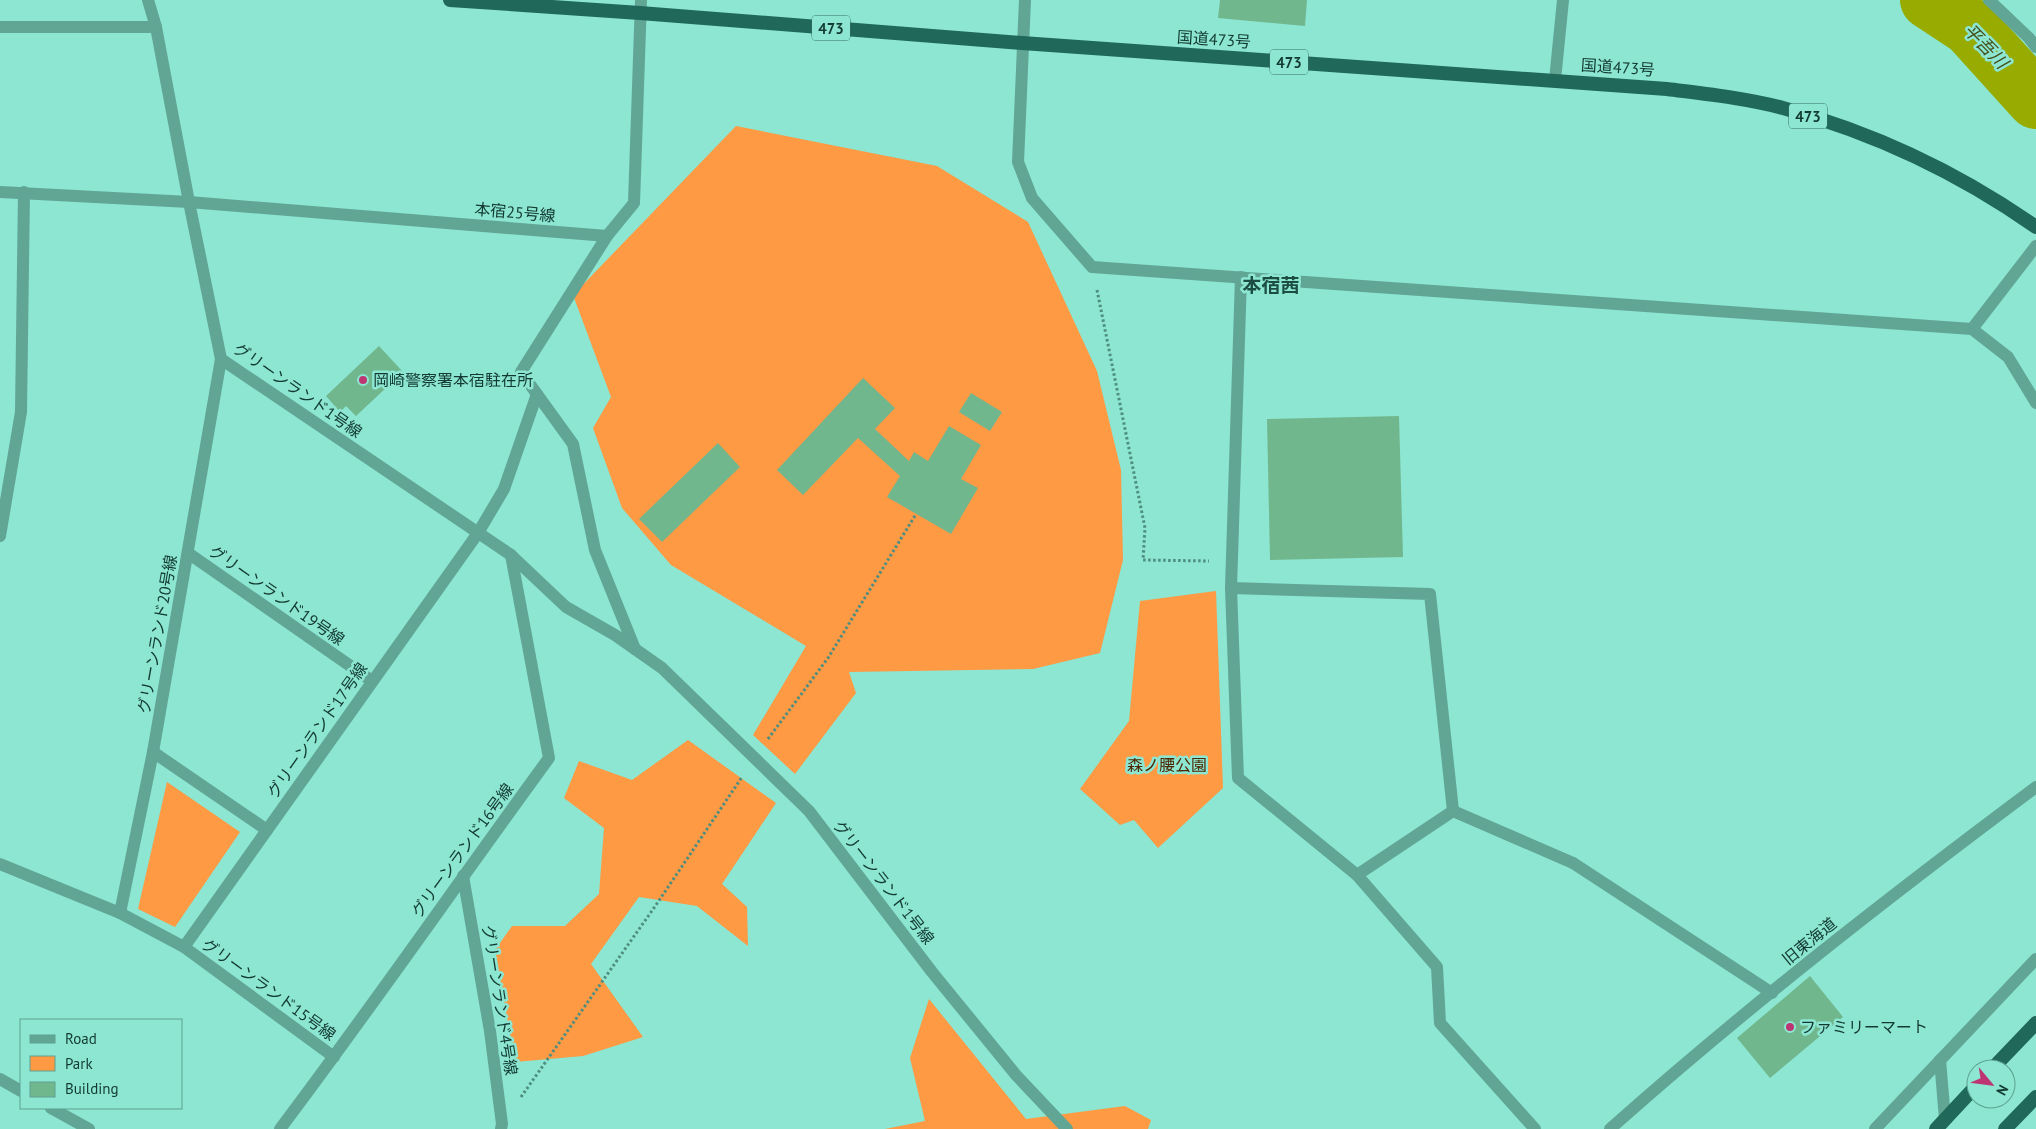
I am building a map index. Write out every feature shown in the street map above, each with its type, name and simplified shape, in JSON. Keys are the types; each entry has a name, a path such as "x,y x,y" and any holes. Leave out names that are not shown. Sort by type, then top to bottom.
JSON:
{"highway":[{"name":"国道473号","path":"450,0 641,6 1022,43 1667,88 1781,108 1836,124 1894,146 1940,168 1998,200 2036,227"},
{"path":"2002,1059 2036,1023"},
{"path":"1940,1124 1966,1097"},
{"path":"2005,1129 2036,1097"}],"street":[{"name":"グリーンランド1号線","path":"148,0 156,27 188,202 221,359 511,555 566,607 616,635 662,668 809,811 932,972 1016,1075 1067,1129"},
{"path":"1025,0 1018,162 1032,198 1092,267 1972,329 2008,357 2036,403"},
{"path":"1555,80 1563,0"},
{"path":"1989,0 2036,47"},
{"path":"635,649 595,550 574,444 521,372 607,236 634,203 641,6"},
{"path":"0,27 156,27"},
{"name":"本宿25号線","path":"0,192 188,202 607,236"},
{"path":"0,536 21,412 24,192"},
{"path":"1972,329 2036,246"},
{"path":"1241,277 1231,588 1238,778 1357,875 1437,967 1440,1023 1535,1129"},
{"name":"グリーンランド20号線","path":"120,913 153,752 221,359"},
{"name":"グリーンランド17号線","path":"184,947 478,533 504,489 537,394"},
{"name":"グリーンランド19号線","path":"188,553 372,681"},
{"name":"グリーンランド16号線","path":"280,1129 549,758 511,555"},
{"path":"1231,588 1430,594 1453,811"},
{"path":"153,752 267,830"},
{"name":"旧東海道","path":"1610,1129 1677,1069 1911,880 2036,787"},
{"path":"1453,811 1573,863 1772,993"},
{"path":"1357,875 1453,811"},
{"path":"0,864 120,913"},
{"name":"グリーンランド4号線","path":"463,876 490,1031 502,1126"},
{"name":"グリーンランド15号線","path":"120,913 184,947 334,1057"},
{"path":"1875,1129 2036,959"},
{"path":"1940,1060 1940,1124"},
{"path":"0,1079 20,1090"},
{"path":"53,1109 89,1129"}],"path":[{"path":"1092,267 1145,528 1143,560 1232,561"},
{"path":"502,1126 656,905 755,757 828,658 916,514"}],"green space":[{"path":"736,126 937,166 1028,222 1097,371 1121,470 1123,560 1100,653 1033,669 849,672 856,693 795,774 753,735 806,646 671,565 622,508 593,428 611,397 573,295"},
{"name":"森ノ腰公園","path":"1216,591 1223,788 1158,848 1134,820 1120,825 1080,789 1129,721 1140,601"},
{"path":"688,740 776,803 722,884 747,907 748,946 697,906 639,897 591,964 643,1037 583,1056 515,1062 495,950 512,926 565,926 599,894 604,828 564,798 579,761 632,780"},
{"path":"167,782 240,832 175,927 138,909"},
{"path":"929,999 1026,1119 1125,1106 1151,1120 1148,1129 885,1129 925,1121 910,1058"}],"building":[{"path":"1220,0 1307,0 1305,26 1218,18"},
{"path":"379,346 403,372 356,416 346,406 340,412 326,396"},
{"path":"863,378 895,408 875,429 909,461 914,452 928,461 949,426 981,445 961,479 978,488 951,534 887,497 900,476 858,438 803,495 777,470"},
{"path":"971,393 1002,412 990,431 959,412"},
{"path":"1399,416 1403,557 1270,560 1267,419"},
{"path":"718,443 740,467 662,542 639,519"},
{"name":"ファミリーマート","path":"1810,976 1843,1017 1770,1078 1737,1038"}],"waterway":[{"name":"平吾川","path":"1929,0 1970,27 2036,100"}],"place":[{"name":"岡崎警察署本宿駐在所","path":"363,380"},
{"name":"ファミリーマート","path":"1790,1027"}],"district":[{"name":"本宿茜","path":"1271,285"}]}
